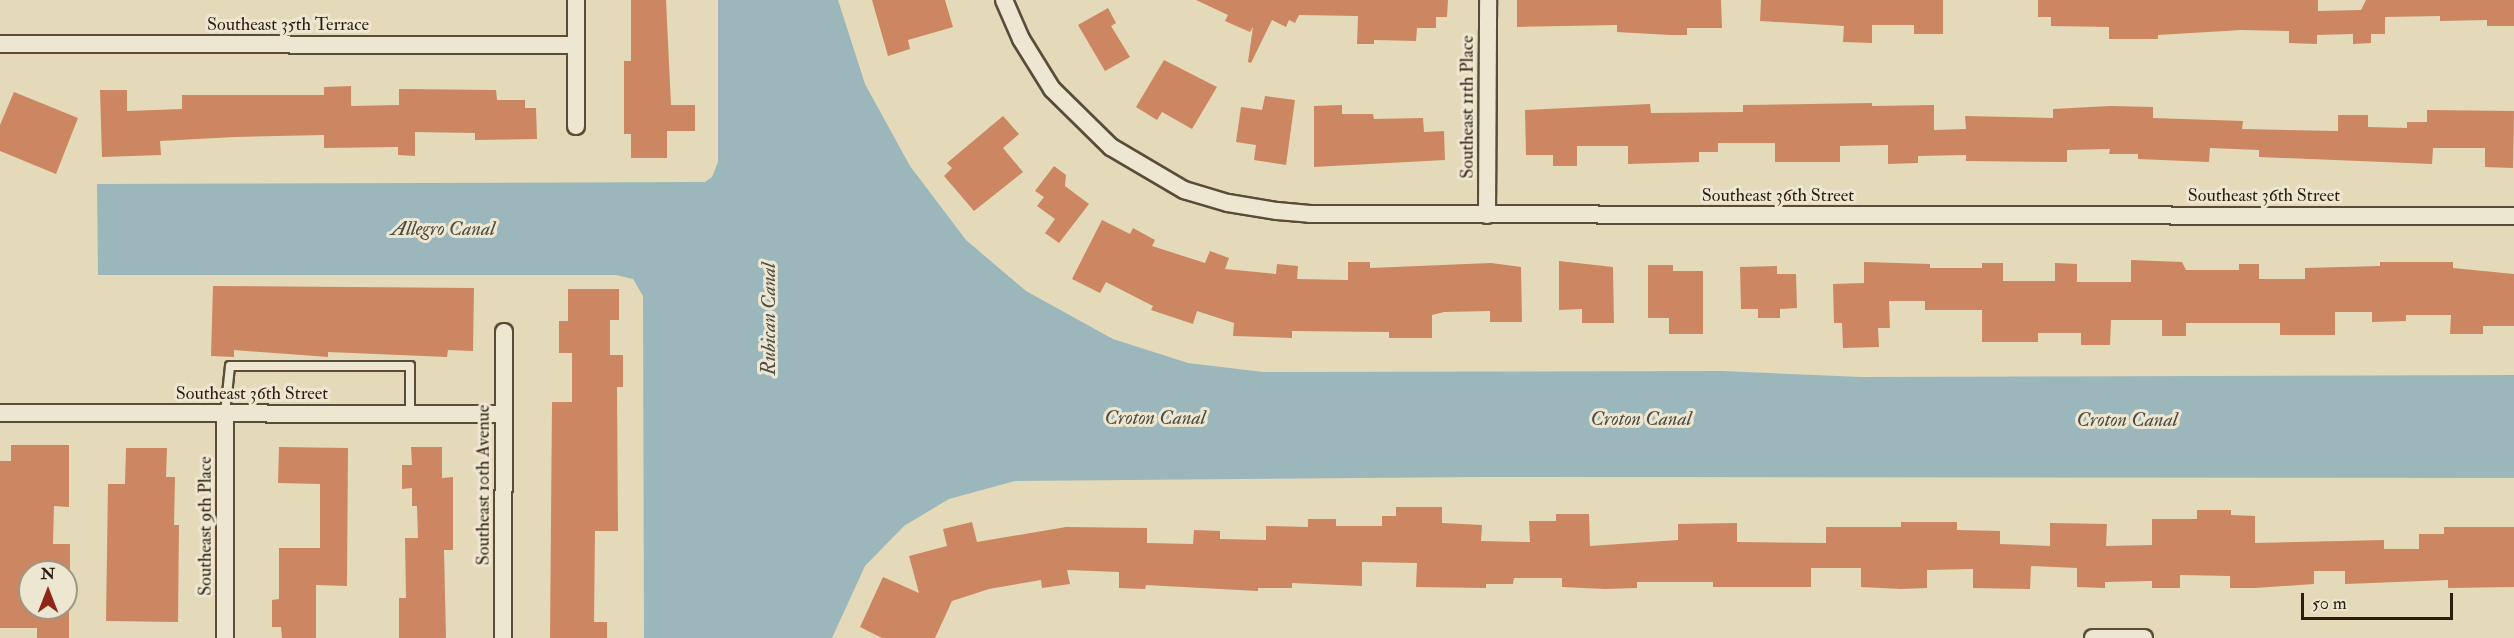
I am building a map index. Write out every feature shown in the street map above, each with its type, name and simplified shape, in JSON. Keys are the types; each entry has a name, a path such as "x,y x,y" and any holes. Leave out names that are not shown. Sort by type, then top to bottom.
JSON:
{"street":[{"path":"576,0 576,126"},
{"name":"Southeast 36th Street","path":"1004,0 1035,65 1070,110 1111,147 1157,177 1228,203 1310,214 2514,216"},
{"name":"Southeast 11th Place","path":"1487,215 1488,0"},
{"name":"Southeast 35th Terrace","path":"0,44 576,45"},
{"name":"Southeast 10th Avenue","path":"503,638 504,332"},
{"name":"Southeast 36th Street","path":"0,413 504,414"},
{"name":"Southeast 9th Place","path":"225,413 225,638"},
{"path":"2093,638 2144,638"}],"lane":[{"path":"225,413 230,366 410,366 410,414"}],"water":[{"path":"718,0 838,0 865,84 910,166 966,240 1026,291 1113,339 1188,363 1263,372 1722,371 1861,377 2514,375 2514,478 1485,477 1015,481 949,499 904,526 865,566 832,638 644,638 643,296 633,279 616,275 98,275 97,184 705,182 712,177 718,162"}],"building":[{"path":"631,0 666,0 671,105 695,105 695,131 667,131 667,158 631,158 631,134 624,134 624,61 631,61"},
{"path":"872,0 945,0 953,27 908,40 910,49 888,56"},
{"path":"1196,0 1448,0 1447,17 1436,17 1436,28 1417,28 1416,41 1374,40 1374,44 1357,44 1358,16 1299,15 1295,23 1289,20 1286,27 1272,20 1251,63 1248,62 1253,27 1250,32 1225,21 1228,15"},
{"path":"1517,0 1721,0 1722,28 1687,28 1687,35 1670,35 1617,32 1617,25 1517,27"},
{"path":"1761,0 1943,0 1943,34 1914,34 1914,25 1872,25 1872,43 1843,42 1844,26 1760,21"},
{"path":"2038,0 2318,0 2318,11 2361,10 2366,0 2514,0 2514,26 2487,26 2487,20 2440,21 2440,16 2385,17 2385,34 2371,34 2371,43 2353,44 2353,34 2317,35 2317,44 2289,43 2289,31 2241,30 2158,35 2158,39 2109,39 2109,27 2051,26 2051,17 2038,17"},
{"path":"1108,8 1116,23 1111,26 1130,57 1105,71 1078,25"},
{"path":"1164,60 1217,87 1192,129 1162,112 1157,120 1136,107"},
{"path":"351,86 351,106 399,105 399,89 496,90 497,100 525,100 525,108 536,108 537,139 475,140 475,133 415,132 415,156 398,155 398,147 324,148 324,135 235,137 160,141 161,155 102,157 100,90 127,90 127,111 182,109 182,95 324,95 324,87"},
{"path":"14,92 78,118 56,174 0,151 0,125"},
{"path":"1265,96 1295,100 1286,165 1254,160 1256,145 1236,142 1241,107 1262,110"},
{"path":"1872,103 1872,106 1934,105 1934,130 1966,129 1965,116 2053,118 2053,109 2110,106 2153,107 2153,118 2243,121 2242,129 2338,131 2338,115 2368,115 2368,127 2407,128 2407,122 2427,122 2427,110 2514,111 2513,168 2485,167 2485,148 2433,148 2432,164 2259,157 2259,150 2210,148 2209,162 2138,159 2138,154 2109,154 2110,149 2067,150 2067,162 1966,161 1966,155 1918,156 1918,163 1888,164 1888,145 1840,146 1840,162 1775,162 1775,143 1718,143 1718,152 1699,152 1699,162 1628,164 1628,146 1577,146 1577,166 1553,166 1553,155 1526,155 1525,110 1650,104 1651,113 1743,112 1743,105"},
{"path":"1342,105 1342,114 1373,114 1374,119 1423,118 1424,132 1444,131 1445,160 1314,167 1314,106"},
{"path":"1003,116 1019,134 1003,148 1023,172 974,211 944,176 952,168 947,163"},
{"path":"1054,166 1066,175 1065,186 1089,204 1059,243 1045,233 1055,219 1037,206 1044,197 1035,191"},
{"path":"1102,220 1130,234 1133,228 1155,240 1152,246 1205,263 1210,251 1229,258 1225,269 1276,274 1277,264 1298,266 1297,279 1348,280 1348,262 1370,262 1370,268 1491,263 1521,267 1522,322 1490,322 1490,311 1444,312 1432,315 1432,338 1389,338 1389,332 1292,331 1292,338 1233,336 1234,323 1197,311 1193,324 1151,310 1153,306 1106,282 1100,293 1072,279"},
{"path":"2131,260 2182,262 2186,270 2239,270 2239,264 2259,264 2259,279 2305,279 2305,268 2380,266 2380,262 2453,262 2453,268 2514,274 2514,326 2483,326 2483,334 2450,334 2451,315 2406,315 2406,321 2372,322 2372,312 2335,312 2335,335 2280,335 2280,323 2186,323 2186,336 2162,336 2162,320 2111,320 2110,345 2081,345 2081,333 2038,333 2038,342 1982,342 1982,310 1925,310 1925,301 1889,301 1890,328 1878,328 1879,347 1843,348 1842,323 1834,323 1833,284 1864,283 1864,262 1930,264 1930,268 1982,268 1982,263 2003,263 2003,281 2055,281 2055,263 2077,264 2077,282 2131,282"},
{"path":"1559,261 1613,267 1614,323 1582,323 1582,309 1559,310"},
{"path":"1648,265 1673,265 1673,271 1703,271 1703,334 1669,334 1669,318 1648,318"},
{"path":"1777,266 1777,274 1796,274 1797,308 1780,309 1780,318 1758,318 1758,309 1741,309 1740,267"},
{"path":"213,286 474,288 473,351 448,350 447,357 328,352 328,357 234,350 234,357 211,356"},
{"path":"568,289 619,289 619,320 610,320 610,355 623,355 623,387 617,387 618,531 595,531 594,622 607,622 607,638 550,638 552,402 572,402 572,353 559,353 559,321 568,321"},
{"path":"11,445 69,445 69,507 54,506 53,544 70,544 70,560 18,560 18,620 69,620 69,638 37,638 37,628 0,628 0,461 11,461"},
{"path":"279,447 348,448 347,586 316,585 316,638 282,638 281,627 272,627 272,600 279,599 279,548 320,548 320,484 278,483"},
{"path":"411,447 442,447 442,478 453,477 453,550 444,550 446,638 399,638 399,598 406,598 405,538 418,538 417,506 412,506 412,488 402,489 402,465 412,465"},
{"path":"126,448 167,448 166,477 175,477 174,525 179,525 178,622 106,621 108,484 125,484"},
{"path":"1396,507 1442,507 1442,523 1482,525 1481,541 1530,542 1529,521 1556,521 1556,514 1589,514 1590,546 1678,540 1678,524 1737,523 1737,542 1826,543 1826,527 1901,527 1901,522 1957,522 1957,530 2000,531 2000,544 2050,546 2050,523 2107,524 2106,546 2152,545 2152,519 2197,519 2197,510 2231,510 2231,515 2255,516 2255,543 2384,540 2384,549 2419,549 2419,534 2444,534 2444,527 2514,527 2514,587 2448,588 2448,580 2345,584 2345,571 2314,571 2314,584 2255,588 2230,588 2230,576 2180,575 2180,588 2152,588 2152,581 2105,582 2105,588 2077,587 2077,568 2031,566 2030,589 1973,588 1973,569 1927,570 1927,588 1861,587 1861,568 1811,568 1811,587 1713,587 1713,582 1637,582 1637,588 1605,589 1562,587 1562,578 1514,578 1513,584 1486,584 1486,588 1416,587 1417,563 1362,562 1362,586 1292,583 1292,588 1258,588 1258,591 1146,585 1145,589 1119,588 1119,572 1067,570 1070,584 1042,588 1041,580 989,589 952,601 935,638 882,638 860,627 883,577 919,593 909,556 947,546 943,529 972,522 977,542 1066,527 1147,528 1147,543 1193,544 1194,530 1220,531 1220,539 1266,540 1266,526 1308,527 1308,519 1336,519 1336,526 1382,526 1382,516 1396,516"}],"water label":[{"name":"Allegro Canal","path":"443,228"},
{"name":"Rubican Canal","path":"768,319"},
{"name":"Croton Canal","path":"1155,417"},
{"name":"Croton Canal","path":"1641,418"},
{"name":"Croton Canal","path":"2127,419"}]}
